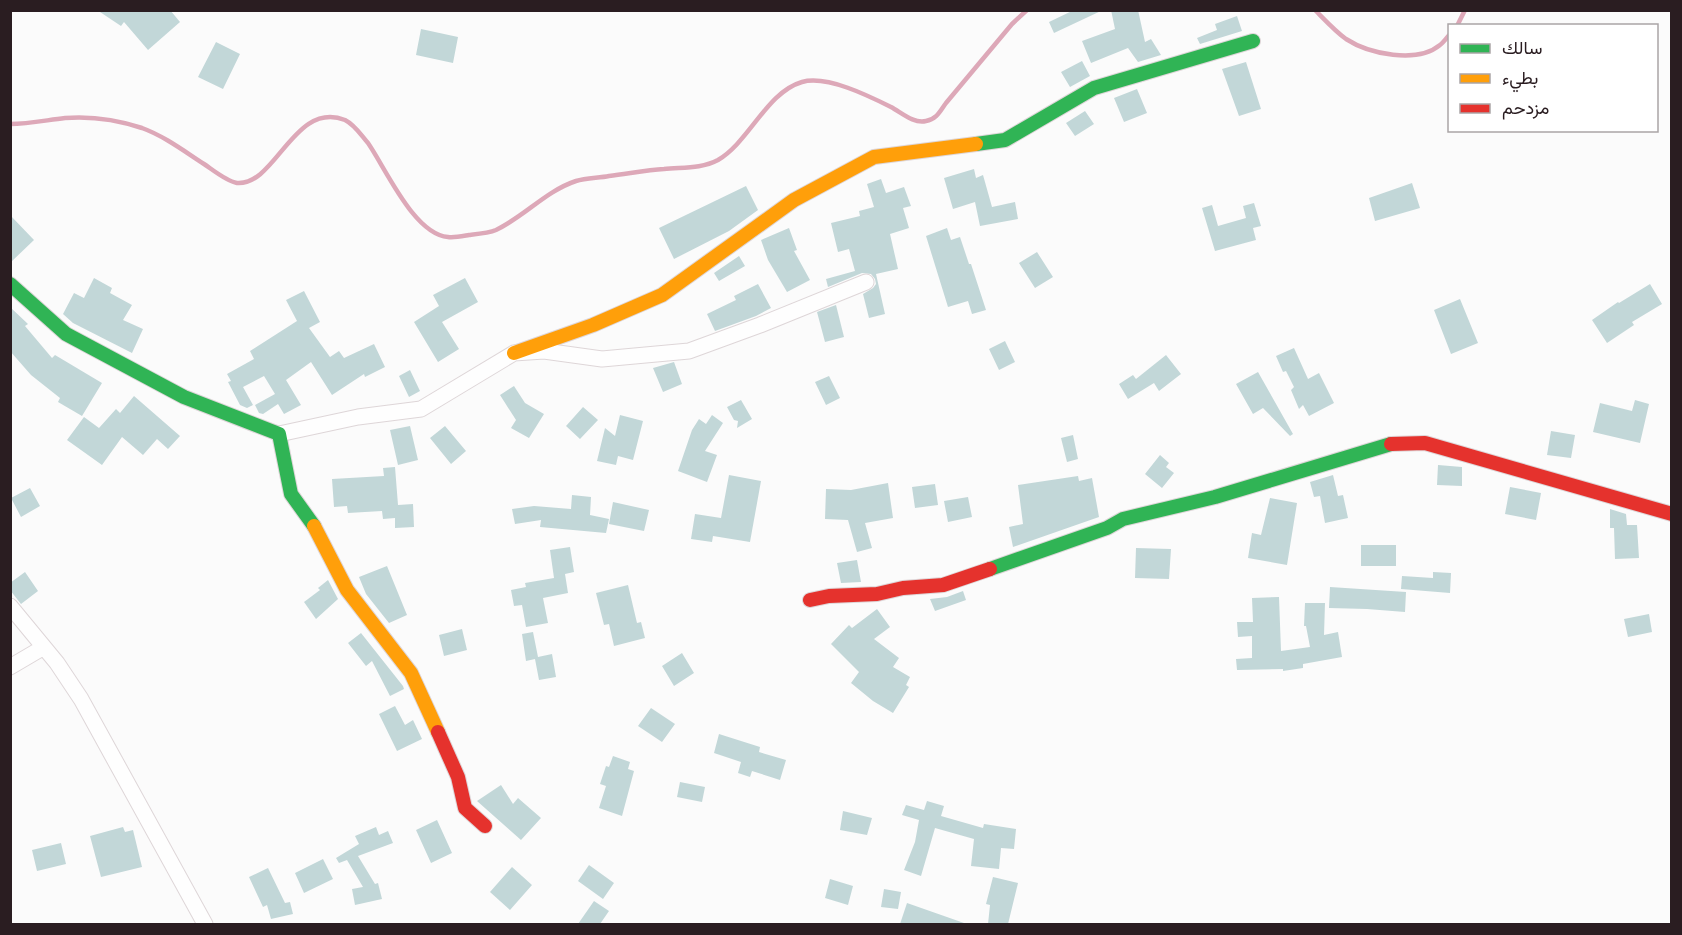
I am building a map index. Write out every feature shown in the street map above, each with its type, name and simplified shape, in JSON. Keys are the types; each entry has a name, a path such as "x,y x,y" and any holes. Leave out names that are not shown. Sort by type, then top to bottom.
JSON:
{"street":[{"path":"10,284 66,334 184,396 279,434 358,417 421,409 514,353 593,325 662,295 795,200 874,157 1005,140 1094,88 1253,41"},
{"path":"514,353 544,351 602,359 689,351 866,282"},
{"path":"279,434 291,494 315,527 347,590 411,673 458,777 465,808 485,826"},
{"path":"810,600 829,596 877,594 903,588 943,585 1107,528 1123,519 1215,497 1386,444 1425,443 1671,514"},
{"path":"10,606 44,647 81,699 205,924"},
{"path":"10,667 44,647"}],"building":[{"path":"97,10 170,10 180,22 148,50 124,22 121,26"},
{"path":"1074,10 1103,10 1054,33 1049,22"},
{"path":"1111,10 1138,10 1145,42 1151,39 1161,55 1138,62 1128,48 1091,63 1082,41 1115,29"},
{"path":"1237,16 1242,31 1200,44 1197,38 1217,30 1215,24"},
{"path":"421,29 458,37 453,63 416,55"},
{"path":"216,42 240,54 223,89 198,77"},
{"path":"1082,61 1090,76 1070,87 1061,72"},
{"path":"1246,62 1261,109 1239,116 1222,69"},
{"path":"1137,89 1147,113 1124,122 1114,98"},
{"path":"1085,111 1094,124 1075,136 1066,123"},
{"path":"974,169 976,178 983,175 992,207 1015,202 1018,219 980,226 975,202 953,209 944,178"},
{"path":"881,179 886,193 904,187 911,206 903,208 909,228 890,234 898,269 876,274 885,314 869,318 863,294 876,284 871,274 862,273 828,287 826,279 855,271 849,249 838,252 831,223 860,216 859,211 874,207 867,184"},
{"path":"1412,183 1420,208 1375,221 1369,198"},
{"path":"746,186 758,210 729,231 674,259 659,228"},
{"path":"1254,203 1261,226 1253,228 1256,240 1215,251 1202,208 1212,205 1218,226 1246,218 1243,206"},
{"path":"10,215 34,240 10,263"},
{"path":"789,228 797,250 794,251 810,280 787,292 768,260 761,240"},
{"path":"947,228 951,240 960,237 986,310 972,314 968,301 948,307 926,236"},
{"path":"1037,252 1053,277 1035,288 1019,263"},
{"path":"739,256 745,266 719,281 714,273"},
{"path":"94,278 112,288 110,293 132,305 123,320 143,329 132,353 73,323 63,314 74,293 84,298"},
{"path":"465,278 478,302 442,322 459,349 438,362 414,322 439,306 433,295"},
{"path":"758,284 771,308 715,331 707,314 736,300 734,296"},
{"path":"1650,284 1662,304 1632,322 1634,325 1607,343 1592,320"},
{"path":"304,291 320,322 309,328 330,357 339,351 344,358 374,344 385,367 365,377 364,374 332,395 311,362 286,380 301,405 284,414 278,404 263,414 259,413 255,405 275,394 264,376 243,387 253,405 247,408 240,405 228,382 231,381 227,374 254,359 250,351 297,321 286,300"},
{"path":"1460,299 1478,343 1451,354 1434,310"},
{"path":"836,305 844,337 825,342 817,312"},
{"path":"10,307 28,324 25,326 52,358 55,355 102,383 82,416 58,402 60,398 31,375 10,351"},
{"path":"1005,341 1015,362 999,370 989,349"},
{"path":"1294,348 1308,379 1319,373 1334,403 1309,416 1303,405 1299,409 1291,390 1294,387 1286,371 1283,372 1276,356"},
{"path":"1166,355 1181,374 1159,391 1154,383 1128,399 1119,384 1133,375 1136,379"},
{"path":"674,362 682,384 663,392 653,368"},
{"path":"410,370 420,391 409,397 399,376"},
{"path":"1258,372 1293,434 1290,436 1263,408 1253,414 1236,384"},
{"path":"829,376 840,398 826,405 815,382"},
{"path":"514,386 525,403 544,414 529,438 511,428 516,420 500,395"},
{"path":"134,396 180,436 168,449 157,439 143,455 122,437 102,465 67,440 84,417 99,428 116,409 120,413"},
{"path":"741,400 752,419 737,428 738,421 734,420 727,407"},
{"path":"1635,400 1649,404 1640,443 1593,432 1600,403 1632,411"},
{"path":"583,407 598,420 580,439 566,426"},
{"path":"620,415 643,421 633,460 618,456 616,465 597,461 605,428 615,436"},
{"path":"712,415 723,423 705,451 717,455 707,482 678,471 692,430 699,419 706,424"},
{"path":"410,426 418,460 398,465 390,430"},
{"path":"445,426 466,451 451,464 430,438"},
{"path":"1551,431 1575,435 1571,458 1547,455"},
{"path":"1073,435 1078,459 1067,462 1061,438"},
{"path":"1160,455 1169,463 1166,467 1174,473 1162,488 1145,474"},
{"path":"1438,465 1462,467 1462,486 1437,485"},
{"path":"395,467 398,505 413,504 414,527 395,528 395,518 383,519 382,511 348,513 347,506 334,507 332,479 384,476 383,468"},
{"path":"729,475 761,481 750,542 713,536 712,542 691,539 695,514 721,518"},
{"path":"1333,475 1338,496 1343,495 1348,518 1325,523 1320,496 1314,497 1310,482"},
{"path":"1078,476 1079,481 1092,478 1099,517 1013,547 1009,527 1023,524 1018,485"},
{"path":"888,483 893,518 865,523 872,548 857,552 848,520 825,519 826,489 851,490"},
{"path":"935,484 938,505 915,508 912,487"},
{"path":"1510,487 1541,493 1536,520 1505,514"},
{"path":"30,488 40,506 21,517 11,498"},
{"path":"572,495 591,497 590,515 609,519 606,533 540,527 541,520 515,524 512,509 534,506 571,509"},
{"path":"968,497 972,517 948,522 944,501"},
{"path":"1270,498 1297,503 1287,565 1248,558 1252,533 1261,535"},
{"path":"613,502 649,510 644,531 609,524"},
{"path":"1610,509 1626,514 1627,525 1637,525 1639,558 1615,559 1614,528 1610,528"},
{"path":"1361,545 1396,545 1396,566 1361,566"},
{"path":"570,547 574,572 565,574 568,593 543,598 548,623 526,627 522,605 514,606 511,590 526,587 525,583 554,578 550,550"},
{"path":"1136,548 1171,549 1169,579 1135,578"},
{"path":"857,560 861,582 841,583 837,563"},
{"path":"387,566 407,615 389,623 366,594 359,577"},
{"path":"25,572 38,591 21,604 10,590 10,583"},
{"path":"1433,572 1451,573 1450,593 1401,589 1402,576 1433,578"},
{"path":"328,580 338,599 316,619 304,602 320,590 318,588"},
{"path":"628,585 637,623 641,622 645,638 614,646 609,624 604,625 596,593"},
{"path":"1330,587 1406,592 1405,612 1329,608"},
{"path":"963,591 966,600 935,611 930,599 947,597"},
{"path":"1279,597 1281,651 1310,647 1306,626 1304,626 1305,603 1325,603 1324,635 1338,632 1342,657 1303,664 1303,668 1283,671 1283,669 1237,670 1236,659 1252,658 1252,636 1238,637 1237,622 1253,622 1252,598"},
{"path":"877,609 890,627 874,639 899,658 893,667 910,677 906,685 909,687 893,713 873,701 851,683 859,672 831,644 849,625 852,628"},
{"path":"1649,614 1652,632 1628,637 1624,619"},
{"path":"462,629 467,650 444,656 439,635"},
{"path":"533,632 538,657 552,654 556,677 539,680 535,659 526,661 522,634"},
{"path":"361,633 404,689 390,696 372,661 366,666 348,643"},
{"path":"682,653 694,673 674,686 662,666"},
{"path":"395,706 405,725 413,720 422,739 397,751 379,714"},
{"path":"651,708 675,724 662,742 638,726"},
{"path":"719,734 760,747 759,752 786,760 780,780 752,771 750,777 738,773 741,762 714,753"},
{"path":"613,756 630,762 628,769 634,771 622,816 599,808 606,786 600,784 606,766 609,767"},
{"path":"680,782 705,787 702,802 677,797"},
{"path":"501,785 513,804 518,798 541,818 521,840 477,801"},
{"path":"927,801 944,806 941,816 983,828 984,824 1016,829 1014,849 1001,848 999,869 971,866 974,839 935,828 921,876 904,870 915,842 919,820 902,815 906,805 924,810"},
{"path":"843,811 872,818 867,835 840,830"},
{"path":"437,820 452,853 431,863 416,830"},
{"path":"123,827 125,832 133,830 142,867 101,877 90,836"},
{"path":"376,827 379,835 388,831 393,843 358,856 375,884 378,883 382,899 355,905 352,889 363,887 347,860 339,863 336,858 359,844 355,836"},
{"path":"61,843 66,864 37,871 32,850"},
{"path":"323,859 333,879 304,893 295,873"},
{"path":"589,865 614,883 603,899 578,881"},
{"path":"512,867 532,885 510,910 490,892"},
{"path":"268,868 285,903 290,902 293,914 271,919 267,905 263,907 249,877"},
{"path":"993,877 1018,883 1008,924 988,924 990,905 986,904"},
{"path":"830,879 853,886 848,905 825,898"},
{"path":"884,889 901,892 898,909 881,907"},
{"path":"594,901 609,911 600,924 578,924"},
{"path":"907,903 964,923 964,924 900,924"}],"waterway":[{"path":"10,124 85,118 133,125 166,139 224,178 237,183 251,180 263,172 299,132 312,122 327,117 345,120 355,127 368,143 412,213 436,233 456,237 496,230 545,197 576,181 712,163 739,142 778,96 802,82 823,81 835,84 871,97 913,119 922,122 930,120 938,114 1012,24 1027,10"},
{"path":"1315,10 1346,39 1367,49 1393,55 1419,54 1430,51 1448,36"},
{"path":"1458,24 1465,10"}],"traffic: fast":[{"path":"976,144 1005,140 1094,88 1253,41"},
{"path":"10,284 66,334 184,397 279,434 291,494 314,526"},
{"path":"990,569 1107,528 1123,519 1215,497 1391,444"}],"traffic: slow":[{"path":"514,353 593,325 662,295 794,200 874,157 976,144"},
{"path":"314,526 347,590 411,673 438,732"}],"traffic: jam":[{"path":"1391,444 1425,443 1672,514"},
{"path":"810,600 829,596 877,594 903,588 943,585 990,569"},
{"path":"438,732 458,777 465,808 485,826"}]}
